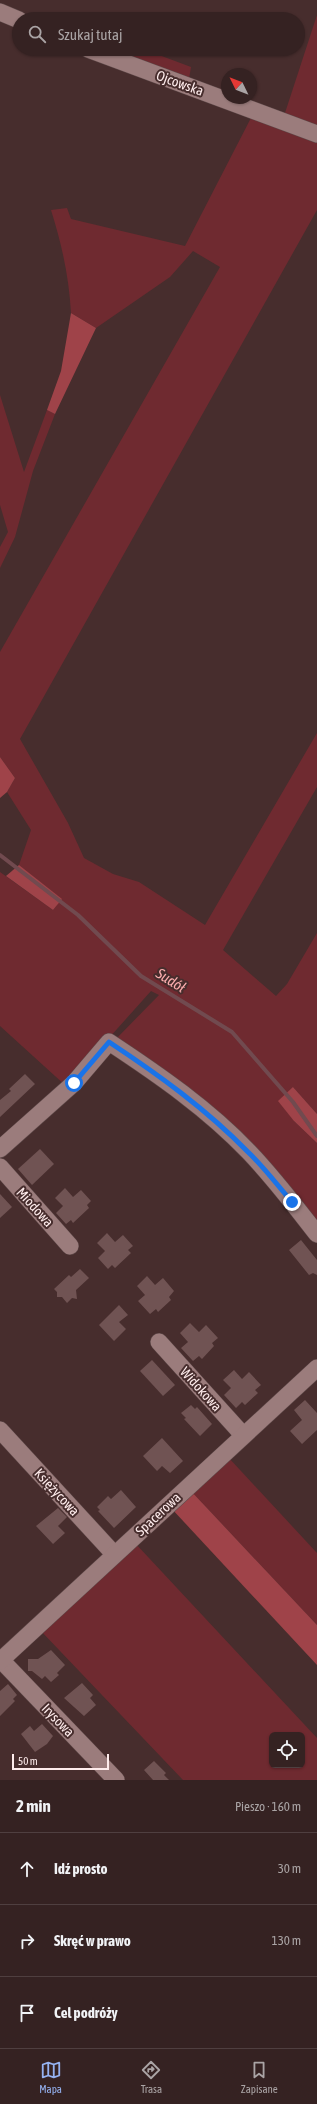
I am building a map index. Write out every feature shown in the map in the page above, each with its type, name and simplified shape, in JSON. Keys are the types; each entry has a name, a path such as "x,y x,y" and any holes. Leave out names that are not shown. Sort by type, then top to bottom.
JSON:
{"street":[{"path":"0,12 12,17"},
{"name":"Ojcowska","path":"107,56 317,134"},
{"path":"0,1149 74,1083 109,1042 155,1072 207,1113 249,1152 317,1234"},
{"name":"Miodowa","path":"0,1167 70,1246"},
{"name":"Widokowa","path":"159,1342 243,1435"},
{"name":"Spacerowa","path":"1,1661 114,1554 317,1368"},
{"name":"Księżycowa","path":"0,1430 114,1554"},
{"name":"Irysowa","path":"1,1661 116,1780"}],"shaded area":[{"path":"317,15 317,130 284,116 304,56 305,56 305,52"},
{"path":"122,56 162,56 191,67 189,79"},
{"path":"253,114 317,141 317,210 20,739 68,823 84,858 113,874 139,882 205,925 317,733 317,787 223,950 276,996 287,984 317,933 317,1114 293,1087 294,1121 317,1143 317,1228 299,1204 114,1041 159,995 151,991 66,1086 0,1026 0,872 53,910 61,899 19,865 31,830 7,792 15,778 0,757 0,652 220,267 193,251 170,277 96,328 71,313 69,287 64,261 51,210 67,208 71,219 185,246"},
{"path":"71,313 96,328 55,414 47,410 61,371"},
{"path":"0,395 24,472 47,410 55,414 33,471 15,537 0,568 0,547 8,532 0,505"},
{"path":"0,757 15,778 7,792 0,798"},
{"path":"19,865 62,899 53,910 6,876"},
{"path":"293,1087 317,1114 317,1143 294,1121 278,1101"},
{"path":"228,1457 317,1553 317,1625 191,1491"},
{"path":"191,1491 317,1625 317,1665 171,1508"},
{"path":"135,1543 317,1738 317,1780 183,1780 40,1630"}],"building":[{"path":"25,1074 35,1084 0,1117 0,1100 11,1091 9,1089"},
{"path":"40,1149 54,1164 32,1185 18,1169"},
{"path":"65,1188 73,1197 81,1190 91,1201 87,1205 89,1208 73,1223 71,1220 66,1224 56,1213 63,1206 55,1198"},
{"path":"0,1194 12,1207 0,1218"},
{"path":"107,1233 115,1242 123,1235 133,1246 128,1250 131,1253 115,1268 112,1265 108,1269 98,1258 105,1251 97,1243"},
{"path":"301,1240 317,1260 317,1275 313,1273 309,1275 289,1250"},
{"path":"80,1269 89,1278 76,1290 77,1299 72,1298 67,1303 62,1297 57,1297 57,1292 54,1289 69,1275 71,1277"},
{"path":"147,1276 155,1285 163,1278 174,1291 169,1297 171,1300 158,1312 156,1309 150,1314 138,1301 145,1295 137,1286"},
{"path":"119,1305 128,1315 119,1322 126,1329 114,1341 99,1325"},
{"path":"190,1323 199,1332 206,1325 218,1338 212,1343 214,1346 202,1359 199,1356 193,1361 181,1348 188,1342 180,1333"},
{"path":"152,1360 175,1385 163,1396 140,1371"},
{"path":"234,1370 242,1379 249,1372 261,1385 255,1390 258,1393 245,1405 242,1402 236,1408 224,1395 231,1388 223,1380"},
{"path":"305,1400 317,1413 317,1430 302,1444 290,1431 302,1420 294,1410"},
{"path":"191,1405 195,1409 197,1407 212,1424 200,1436 184,1419 186,1418 181,1413"},
{"path":"162,1438 183,1461 170,1473 162,1466 157,1471 143,1456"},
{"path":"121,1490 136,1507 114,1528 98,1511 100,1510 97,1507 108,1496 111,1499"},
{"path":"58,1508 67,1517 58,1526 65,1533 53,1544 36,1526"},
{"path":"51,1650 65,1665 57,1673 59,1675 51,1682 45,1676 42,1679 32,1671 28,1671 28,1659 38,1659"},
{"path":"82,1683 93,1695 90,1698 96,1705 84,1716 64,1698"},
{"path":"8,1684 17,1695 13,1699 15,1701 0,1716 0,1691"},
{"path":"42,1724 53,1736 47,1744 35,1752 21,1734 30,1726 34,1731"},
{"path":"154,1761 166,1773 164,1775 169,1780 153,1780 144,1770"}],"waterway":[{"name":"Sudół","path":"0,855 78,915 141,976 232,1032 293,1102 317,1136"}],"route":[{"path":"74,1083 109,1042 155,1072 207,1113 249,1152 292,1202"}]}
